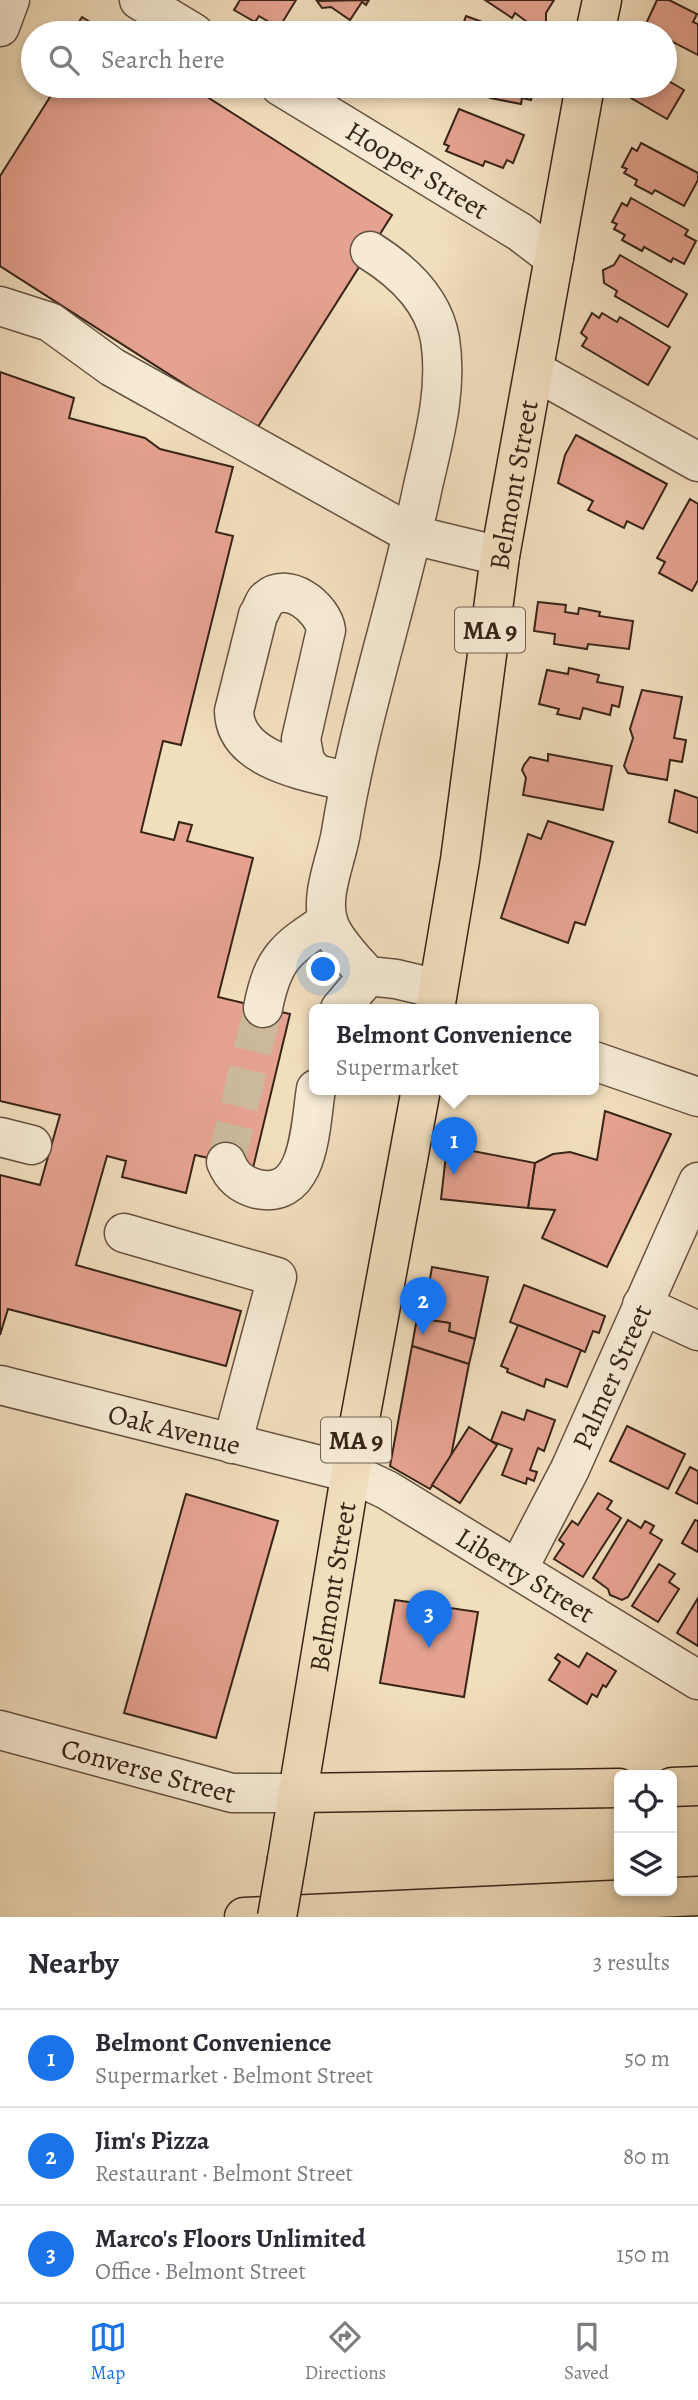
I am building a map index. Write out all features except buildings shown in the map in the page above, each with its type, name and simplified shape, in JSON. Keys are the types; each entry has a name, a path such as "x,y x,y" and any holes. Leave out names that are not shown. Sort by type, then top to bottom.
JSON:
{"highway":[{"path":"598,21 602,0"},
{"name":"Belmont Street","path":"440,1002 500,556 583,98"},
{"name":"Belmont Street","path":"277,1917 351,1473 420,1095"},
{"path":"677,1787 698,1786"},
{"path":"299,1793 614,1787"},
{"path":"244,1917 698,1896"}],"street":[{"path":"0,27 10,0"},
{"path":"139,0 174,21"},
{"name":"Hooper Street","path":"300,98 520,232 554,258"},
{"path":"370,251 389,263 414,285 429,308 439,337 443,378 413,536 332,777 328,921 368,976 396,979 440,1002"},
{"path":"0,306 64,319 112,367 413,536 500,556"},
{"path":"535,371 698,462"},
{"path":"263,1008 272,969 294,946 328,921"},
{"path":"344,1004 368,976"},
{"path":"599,1063 698,1097"},
{"path":"226,1161 238,1181 258,1189 277,1188 293,1181 302,1168 315,1095"},
{"name":"Palmer Street","path":"518,1569 570,1469 698,1182"},
{"path":"124,1233 277,1277 232,1444"},
{"path":"642,1305 698,1331"},
{"name":"Oak Avenue","path":"0,1385 351,1473"},
{"name":"Liberty Street","path":"351,1473 387,1490 698,1680"},
{"name":"Converse Street","path":"0,1730 233,1793 299,1793"}],"tunnel":[{"path":"226,1162 263,1008"}],"place":[{"name":"Belmont Convenience","path":"454,1175"},
{"name":"Jim's Pizza","path":"423,1335"},
{"name":"Marco's Floors Unlimited","path":"429,1648"}]}
